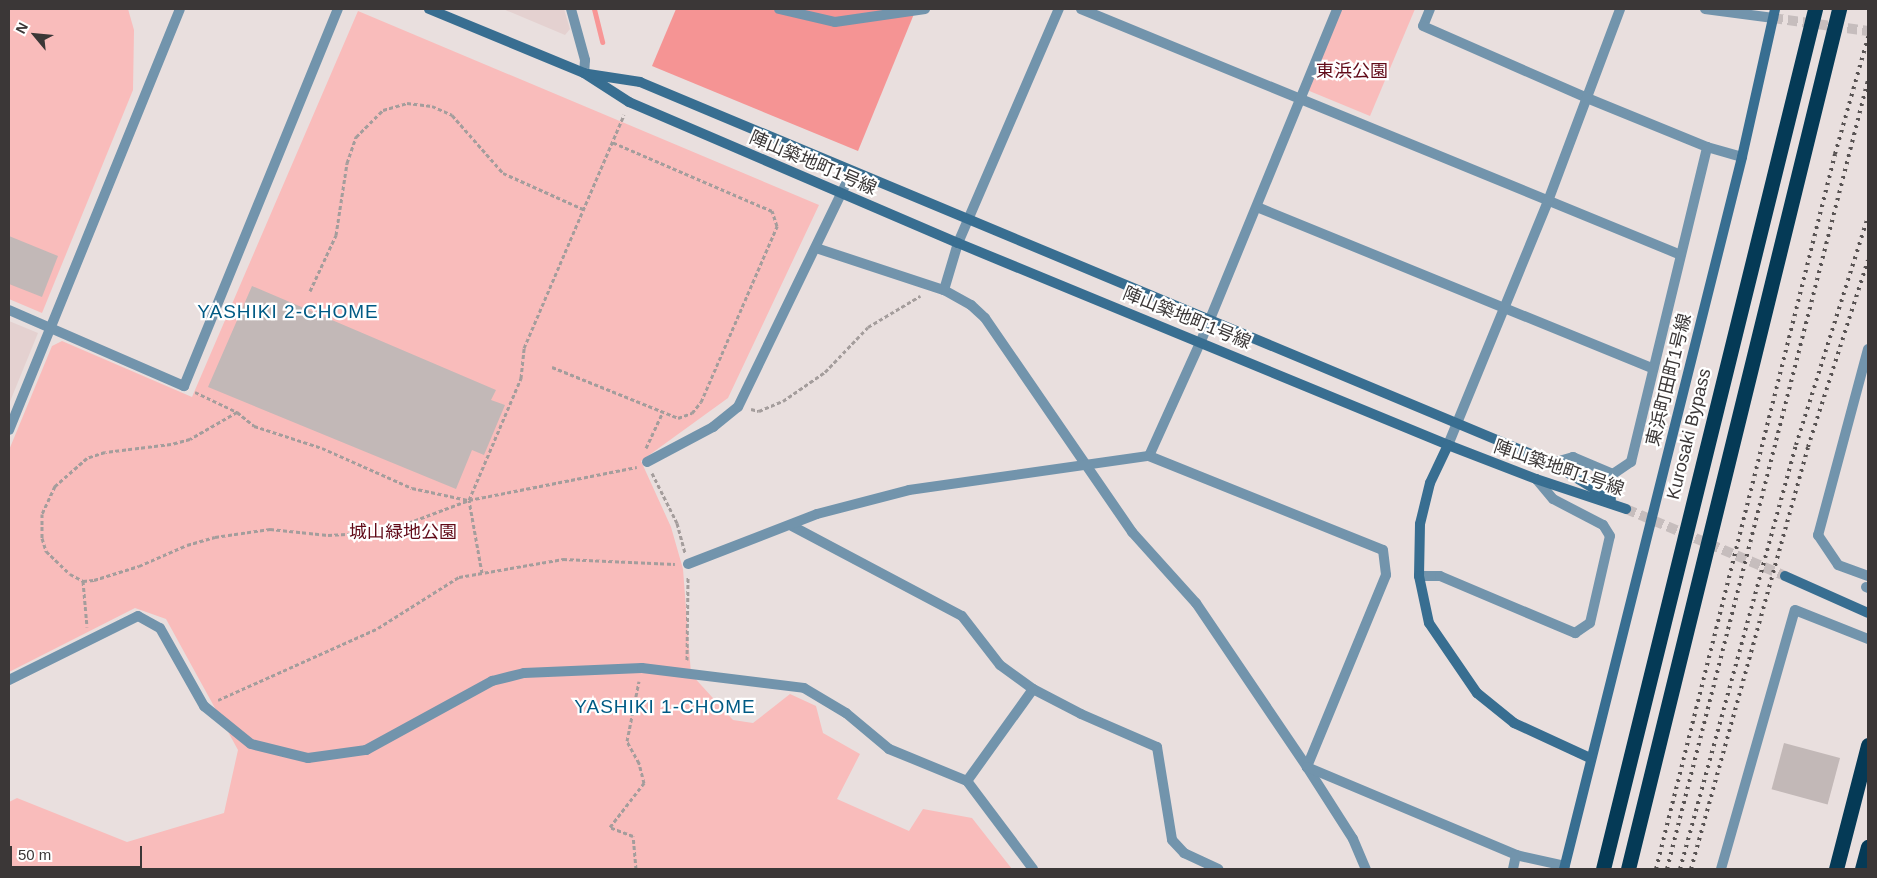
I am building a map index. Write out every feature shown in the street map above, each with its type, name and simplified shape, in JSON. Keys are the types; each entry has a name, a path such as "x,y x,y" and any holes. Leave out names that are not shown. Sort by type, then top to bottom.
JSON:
{"highway":[{"name":"Kurosaki Bypass","path":"1603,869 1814,9"},
{"path":"1628,869 1839,9"},
{"path":"1836,869 1868,745"},
{"path":"1862,869 1868,847"}],"street":[{"path":"9,430 180,9"},
{"path":"9,310 184,386 338,9"},
{"name":"陣山築地町1号線","path":"429,9 584,73 629,102 958,243 1201,341 1448,445 1536,479 1626,509 1552,463 1457,422 851,173 640,82 584,73"},
{"path":"572,9 585,60 584,73"},
{"path":"779,9 835,22 925,9"},
{"path":"941,289 958,243 970,222 1059,9"},
{"path":"1081,9 1681,255"},
{"path":"1149,456 1210,320 1337,9"},
{"path":"1430,9 1424,26 1587,98 1707,147 1742,157"},
{"path":"1590,758 1514,724 1477,693 1430,623 1420,576 1420,524 1430,483 1448,445 1502,308 1548,201 1620,9"},
{"path":"1705,9 1774,13"},
{"name":"東浜町田町1号線","path":"1565,868 1590,758 1742,157 1774,13"},
{"path":"1552,463 1573,457 1613,474 1631,462 1707,147"},
{"path":"647,462 713,427 738,407 851,173"},
{"path":"1257,206 1653,369"},
{"path":"816,248 941,289 971,305 985,318 1132,532 1196,603 1307,767 1353,839 1366,869"},
{"path":"1867,584 1838,565 1818,535 1868,350"},
{"path":"688,564 735,544 792,526 817,514 909,490 1149,456 1383,550 1386,575 1307,767"},
{"path":"1420,576 1440,576 1576,633 1590,623 1610,536 1603,525 1553,498 1536,479"},
{"path":"792,526 962,616 1000,665 1034,689 1081,714 1157,747 1172,840 1184,853 1219,869"},
{"path":"1785,576 1868,613"},
{"path":"1721,869 1794,610 1868,640"},
{"path":"9,680 138,616 160,628 204,706 251,744 308,758 366,750 492,681 524,673 642,668 804,688 846,713 889,749 967,781 1033,869"},
{"path":"967,781 1034,689"},
{"path":"1307,767 1516,855 1565,868"},
{"path":"1513,869 1516,855"}],"path":[{"path":"482,573 469,500 521,378 524,348 629,102"},
{"path":"310,291 336,235 347,163 356,137 383,110 407,103 432,106 452,115 503,173 583,209"},
{"path":"552,367 678,418 692,413 701,402 777,226 772,211 612,142"},
{"path":"738,407 759,411 783,401 825,372 868,327 941,289"},
{"path":"184,386 237,412 254,426 322,448 412,488 469,500"},
{"path":"237,412 190,439 171,444 105,452 87,458 55,486 42,514 42,538 56,563 83,581 139,566 215,537 270,529 328,535 384,532 469,500 631,470 647,462"},
{"path":"663,412 646,444 647,462 677,523 688,564 686,673"},
{"path":"204,706 378,628 459,577 563,559 688,564"},
{"path":"83,581 89,640"},
{"path":"636,869 633,836 610,826 644,783 639,763 627,741 642,668"}],"shaded area":[{"path":"503,9 564,9 570,29 565,35"},
{"path":"676,9 916,9 858,151 652,66"},
{"path":"9,321 38,333 9,404"}],"green space":[{"path":"9,9 128,9 134,30 133,90 42,313 9,299"},
{"name":"東浜公園","path":"1342,9 1415,9 1370,116 1307,90"},
{"name":"城山緑地公園","path":"358,11 819,205 728,398 641,461 671,527 683,569 691,674 733,720 753,723 790,694 816,706 823,733 860,754 837,799 909,831 923,809 972,818 1012,869 9,869 9,802 17,798 127,842 224,813 238,750 166,619 135,608 9,672 9,450 52,346 62,341 192,397"}],"building":[{"path":"9,236 58,256 42,297 9,284"},
{"path":"252,286 496,390 491,400 505,405 484,455 472,450 456,489 208,387"},
{"path":"1784,743 1840,758 1828,804 1772,789"}],"waterway":[{"path":"594,9 602,42"}],"tunnel":[{"path":"1773,18 1868,31"},
{"path":"1626,509 1785,576"}],"railway":[{"path":"1656,869 1835,154 1868,37"},
{"path":"1667,869 1868,80"},
{"path":"1680,869 1796,445 1868,217"},
{"path":"1691,869 1808,447 1868,260"}],"district":[{"name":"YASHIKI 2-CHOME","path":"288,312"},
{"name":"YASHIKI 1-CHOME","path":"665,707"}]}
